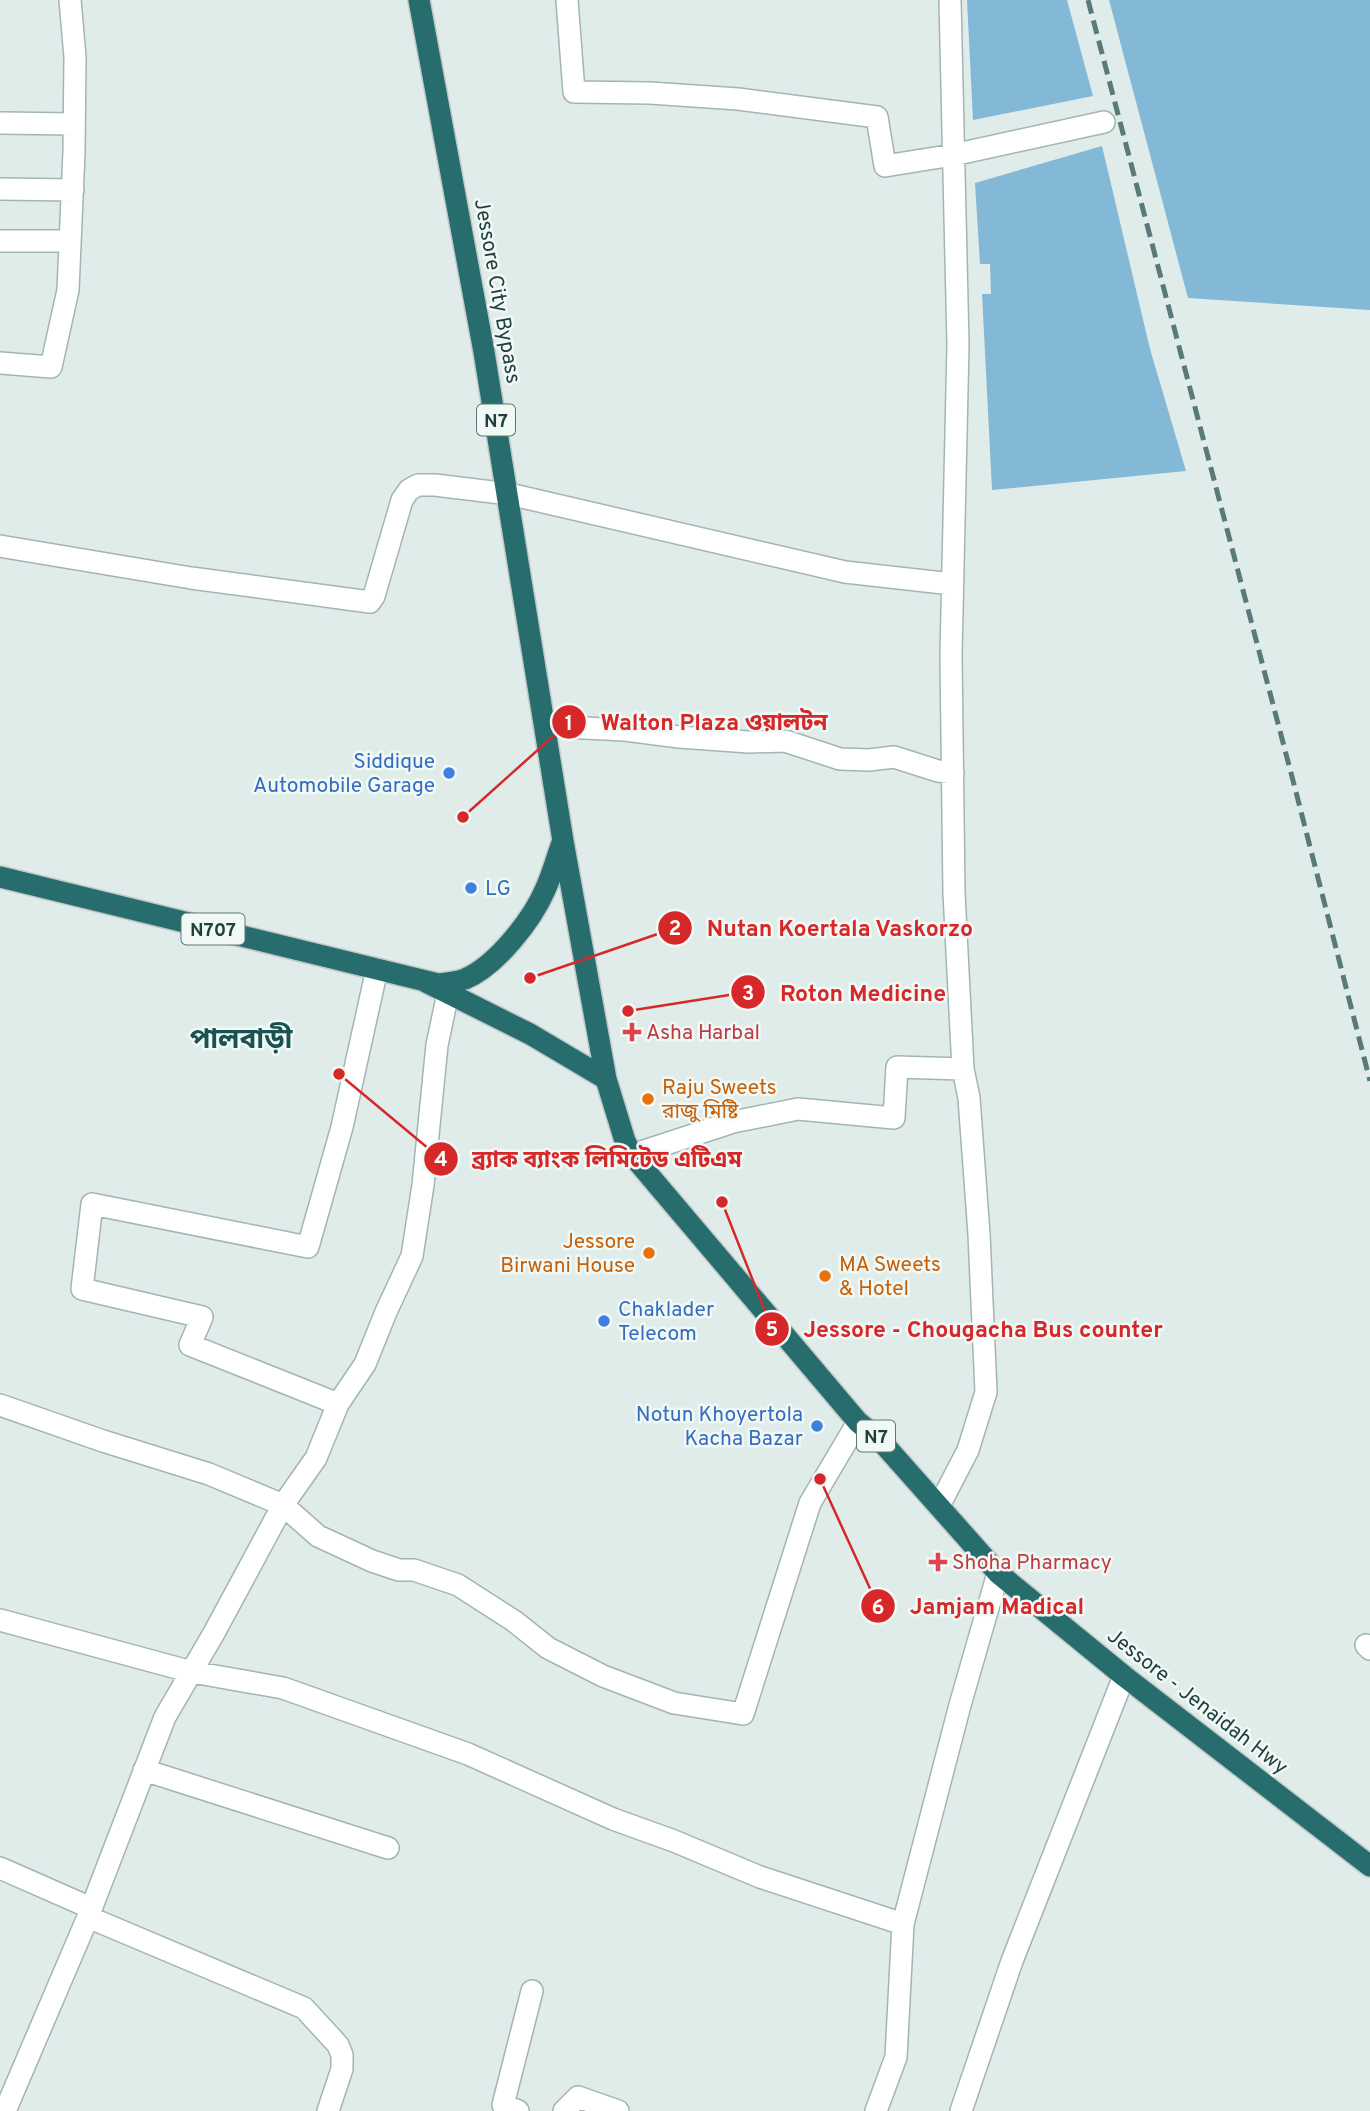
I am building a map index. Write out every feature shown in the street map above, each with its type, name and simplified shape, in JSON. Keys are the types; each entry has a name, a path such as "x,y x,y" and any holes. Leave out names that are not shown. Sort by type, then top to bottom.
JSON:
{"highway":[{"name":"Jessore City Bypass","path":"419,0 509,494 563,841"},
{"name":"N7","path":"426,982 438,984 465,979 487,966 537,906 545,892 563,841"},
{"name":"N7","path":"563,841 606,1079"},
{"name":"N707","path":"0,877 426,982"},
{"path":"426,982 530,1034 606,1079"},
{"name":"Jessore - Jenaidah Hwy","path":"606,1079 632,1155 858,1422 880,1440 998,1573 1124,1676 1370,1866"}],"street":[{"path":"0,363 51,366 68,290 75,57 70,0"},
{"path":"567,0 574,92 650,93 738,99 877,117 885,166 953,155 1104,122"},
{"path":"939,1506 968,1450 986,1392 979,1234 969,1098 963,1069 954,893 953,584 958,345 950,0"},
{"path":"0,123 74,124"},
{"path":"0,189 73,190"},
{"path":"0,241 70,241"},
{"path":"0,546 191,578 370,602 402,500 409,490 418,485 435,485 509,494 845,572 953,584"},
{"path":"544,726 625,730 749,742 785,741 839,759 894,757 953,773"},
{"path":"338,1404 190,1345 202,1317 82,1289 92,1204 308,1247 342,1127 377,969"},
{"path":"5,2111 90,1913 165,1717 283,1505 316,1458 338,1404 365,1364 412,1256 437,1045 448,993"},
{"path":"632,1155 733,1122 798,1109 894,1118 897,1067 963,1069"},
{"path":"0,1405 209,1474 283,1505 317,1535 340,1546 399,1570 414,1570 458,1585 514,1620 548,1648 603,1676 674,1703 743,1714 810,1503 858,1422"},
{"path":"876,2111 896,2057 903,1924 960,1705 998,1573"},
{"path":"0,1620 192,1672 283,1688 468,1754 613,1819 760,1877 903,1924"},
{"path":"961,2111 1012,1961 1124,1676"},
{"path":"144,1769 388,1848"},
{"path":"0,1868 90,1913 304,2007 338,2045 342,2055 342,2069 328,2111"},
{"path":"519,2111 503,2105 532,1991"},
{"path":"564,2111 578,2097 618,2111"}],"water":[{"path":"967,0 1067,0 1093,96 973,120"},
{"path":"1109,0 1370,0 1370,310 1188,298"},
{"path":"1102,146 1150,349 1186,471 992,490 982,294 991,294 990,264 980,264 975,183"}],"railway":[{"path":"1088,0 1370,1081"}],"place":[{"name":"Siddique Automobile Garage","path":"449,773"},
{"name":"Walton Plaza ওয়ালটন","path":"463,817"},
{"name":"LG","path":"471,888"},
{"name":"Nutan Koertala Vaskorzo","path":"530,978"},
{"name":"Roton Medicine","path":"628,1011"},
{"name":"Asha Harbal","path":"632,1032"},
{"name":"ব্র্যাক ব্যাংক লিমিটেড এটিএম","path":"339,1074"},
{"name":"Raju Sweets রাজু মিষ্টি","path":"648,1099"},
{"name":"Jessore - Chougacha Bus counter","path":"722,1202"},
{"name":"Jessore Birwani House","path":"649,1253"},
{"name":"MA Sweets & Hotel","path":"825,1276"},
{"name":"Chaklader Telecom","path":"604,1321"},
{"name":"Notun Khoyertola Kacha Bazar","path":"817,1426"},
{"name":"Jamjam Madical","path":"820,1479"},
{"name":"Shoha Pharmacy","path":"938,1562"}],"district":[{"name":"পালবাড়ী","path":"241,1038"}]}
